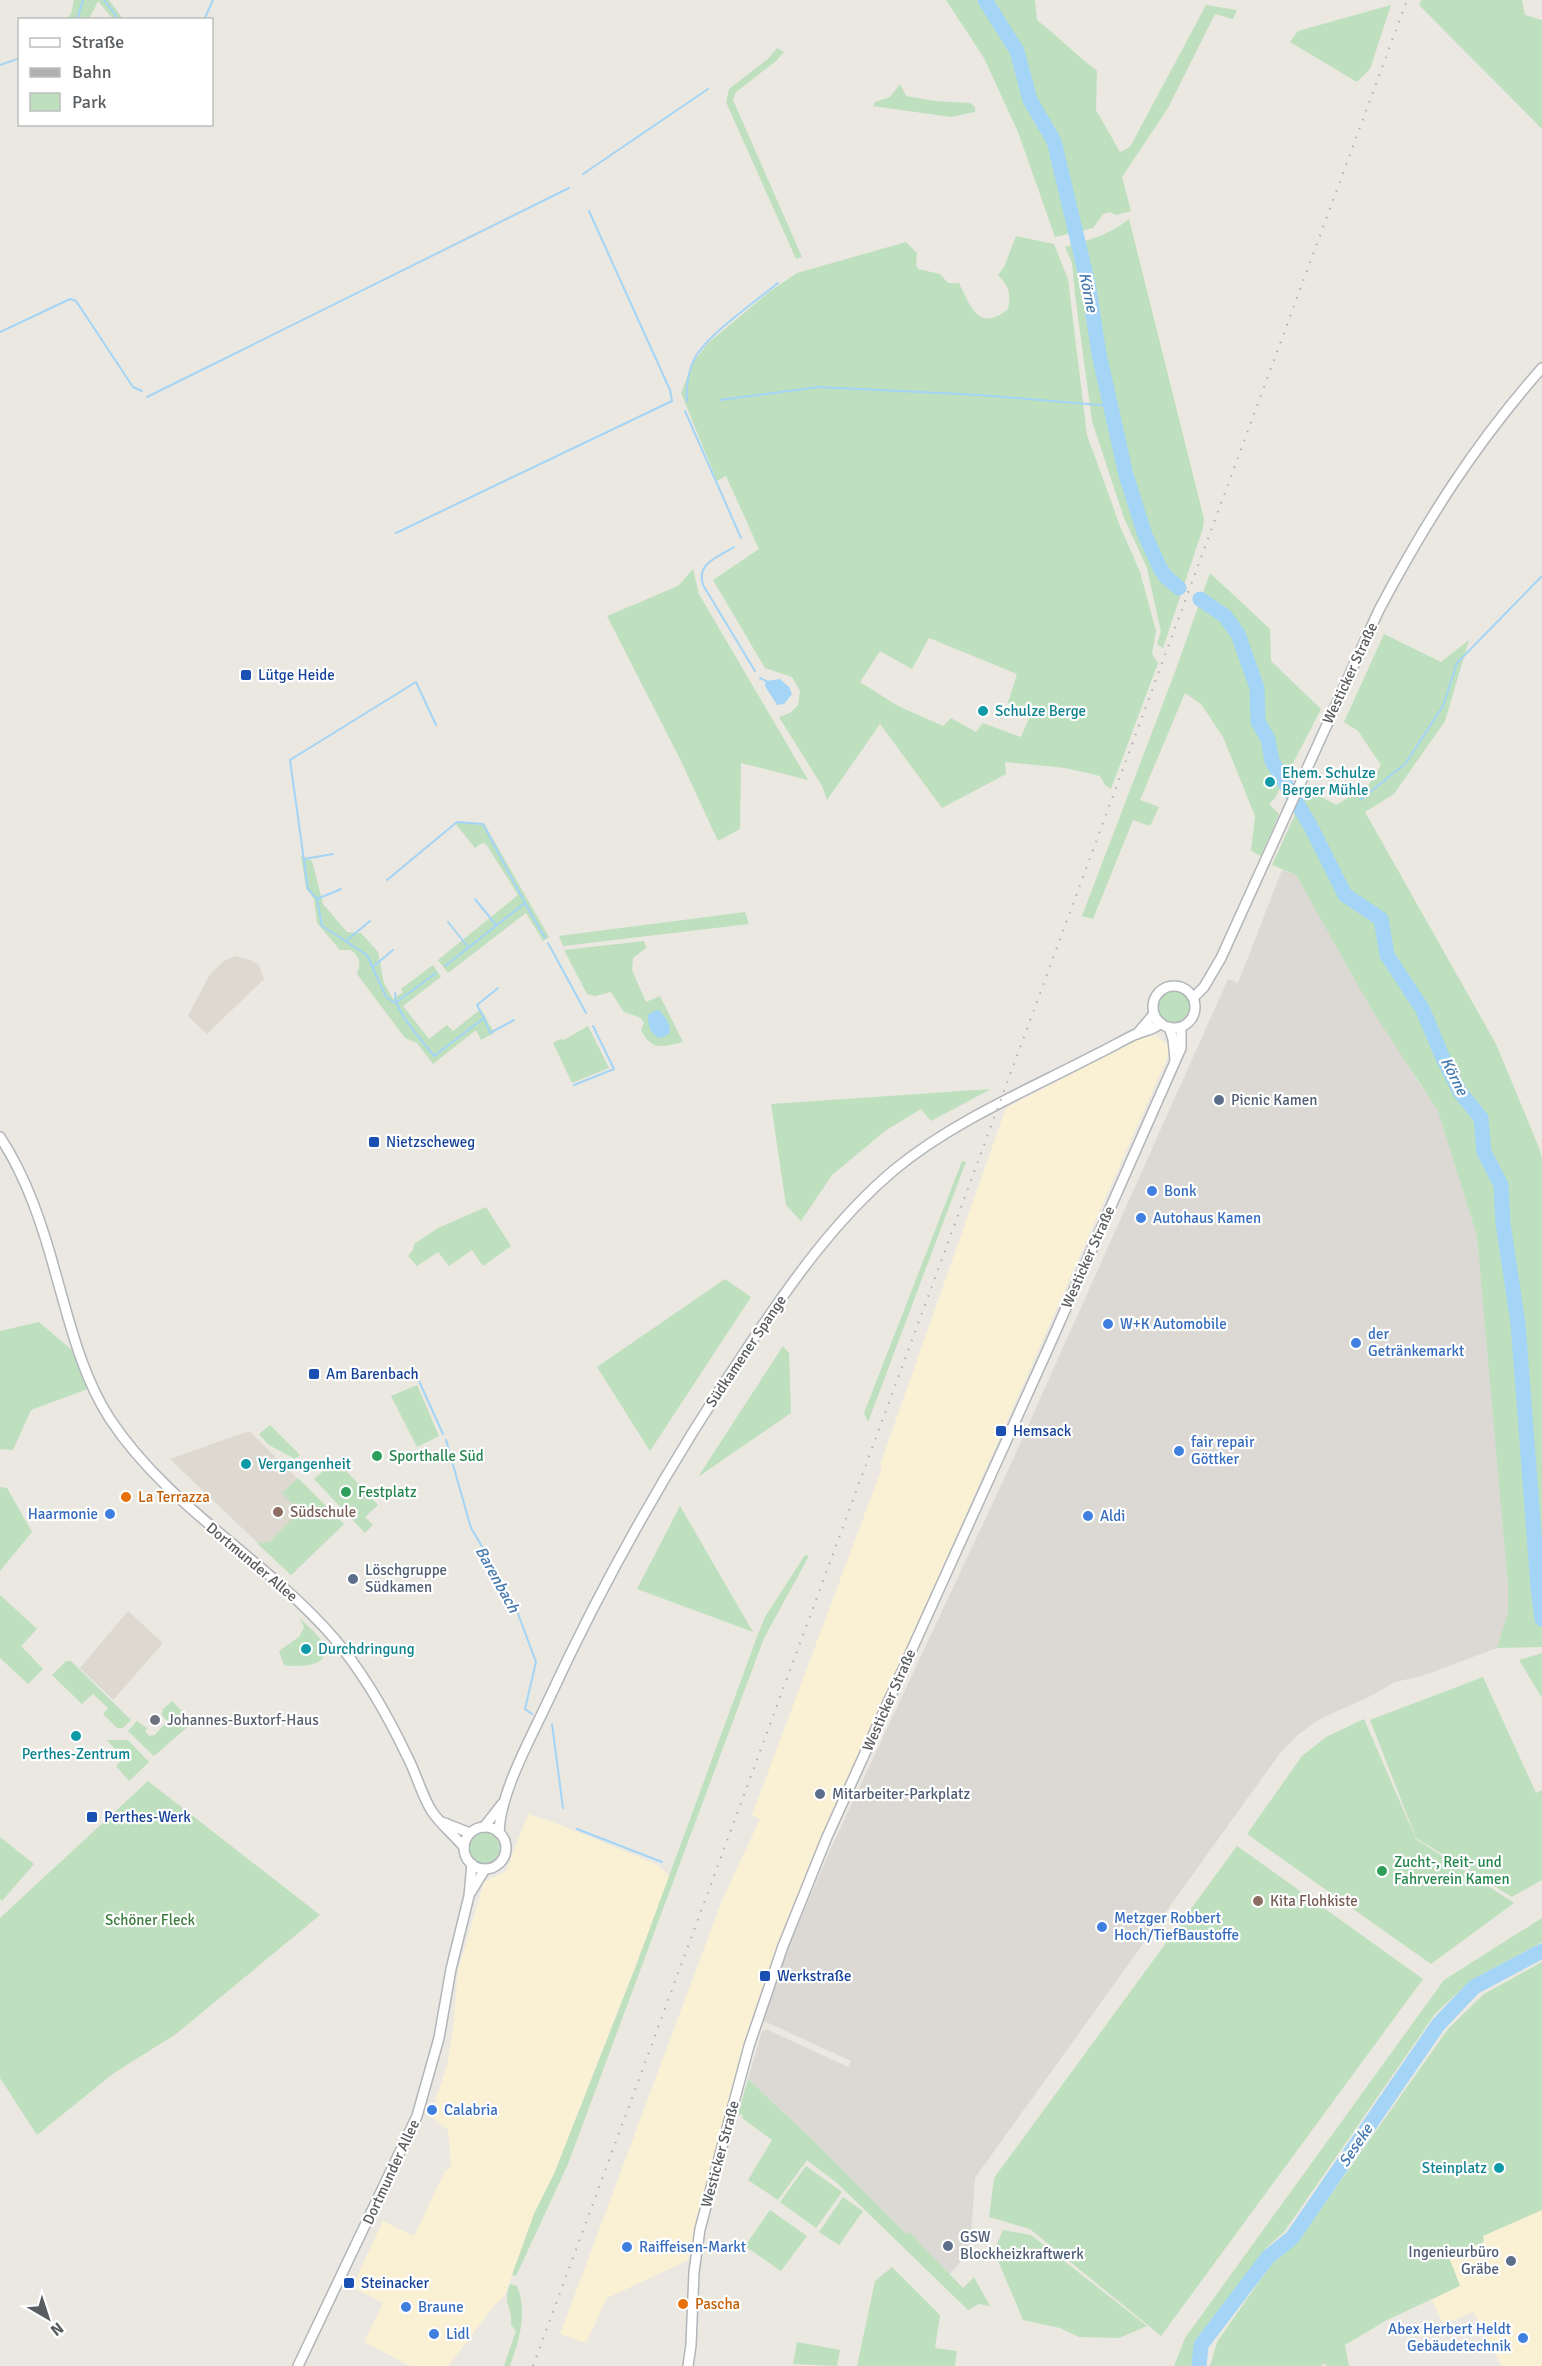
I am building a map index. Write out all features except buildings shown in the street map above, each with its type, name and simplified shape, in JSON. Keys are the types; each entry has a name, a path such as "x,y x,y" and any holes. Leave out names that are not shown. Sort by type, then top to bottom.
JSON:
{"street":[{"name":"Westicker Straße","path":"1194,997 1204,987 1224,951 1379,610 1408,556 1440,502 1475,450 1542,368"},
{"path":"1187,989 1212,972"},
{"path":"1137,1034 1154,1014 1154,1001 1160,990 1174,985 1187,989 1194,997 1195,1012 1190,1022 1181,1027 1165,1025"},
{"path":"1154,1014 1165,1025 1173,1039 1175,1060"},
{"name":"Südkamener Spange","path":"503,1803 574,1645 654,1496 742,1355 843,1220 886,1177 943,1135 1137,1034 1165,1025"},
{"name":"Westicker Straße","path":"688,2366 694,2265 700,2229 749,2046 779,1956 827,1837 1181,1048 1181,1027"},
{"name":"Dortmunder Allee","path":"0,1137 33,1204 79,1353 98,1398 110,1419 133,1449 167,1486 290,1592 333,1637 380,1704 409,1759 428,1804 464,1847"},
{"path":"484,1827 499,1833 506,1844 505,1854 499,1863 485,1869 472,1864 464,1847 470,1833 484,1827 503,1803"},
{"path":"499,1833 503,1803"},
{"path":"441,1822 470,1833"},
{"name":"Dortmunder Allee","path":"298,2366 417,2116 434,2060 451,1969 469,1896 472,1864"},
{"name":"Dortmunder Allee","path":"469,1896 485,1869"}],"shaded area":[{"path":"1282,870 1296,875 1417,1080 1438,1110 1477,1236 1500,1475 1508,1612 1497,1648 1422,1676 1395,1682 1375,1694 1318,1720 1280,1753 975,2178 970,2251 950,2274 909,2233 906,2235 814,2141 748,2079 762,2031 768,2030 848,2067 851,2061 762,2020 780,1966 832,1846 1010,1466 1228,979 1238,983"},
{"path":"235,956 259,965 264,979 207,1034 188,1016 210,974 225,960"},
{"path":"1156,1036 1172,1047 875,1720 769,1972 688,2260 607,2298 586,2343 560,2334 723,1898 760,1819 752,1815 882,1468 880,1465 1006,1108 1143,1037"},
{"name":"Südschule","path":"249,1431 344,1524 291,1575 170,1459"},
{"path":"128,1611 163,1643 113,1700 80,1668"},
{"path":"528,1814 658,1865 670,1877 554,2174 534,2214 505,2295 448,2366 410,2366 364,2342 383,2303 352,2287 383,2221 414,2236 445,2171 451,2168 448,2130 430,2116 447,2065 458,1971 484,1882 506,1871"},
{"path":"1542,2210 1542,2366 1501,2366 1474,2312 1443,2324 1432,2300 1460,2285 1448,2257 1483,2242 1483,2236"}],"green space":[{"path":"74,0 109,0 122,18 112,18 98,1 90,18 67,18 71,14"},
{"path":"946,0 1035,0 1037,20 1097,71 1096,110 1120,152 1130,147 1206,5 1237,10 1233,19 1215,14 1168,108 1122,177 1131,211 1116,215 1110,212 1103,214 1093,228 1055,237 1018,132 984,58"},
{"path":"1421,0 1522,0 1525,15 1542,20 1542,129 1419,5"},
{"path":"1391,5 1370,69 1357,82 1290,42 1298,31"},
{"path":"777,48 784,52 735,93 733,100 802,257 796,259 726,102 729,89 768,59"},
{"path":"900,84 906,96 935,101 970,103 975,107 975,112 951,117 873,106 875,102 890,97"},
{"path":"1129,219 1204,519 1163,648 1157,644 1161,632 1147,568 1124,518 1092,421 1072,263 1065,247 1106,233"},
{"path":"1016,236 1054,244 1068,279 1087,435 1120,526 1140,572 1156,631 1152,654 1158,663 1111,789 1105,785 1100,776 1065,768 1005,762 1006,774 942,808 880,724 827,800 822,786 779,717 790,713 798,705 800,691 792,677 765,668 713,580 759,549 726,476 717,481 681,393 694,361 707,344 769,292 797,273 906,242 917,253 918,269 940,274 948,283 959,283 977,314 983,318 990,318 1008,309 1008,290 998,275 1004,267","holes":["929,638 1017,674 1008,703 1030,716 1021,737 983,723 976,732 951,718 943,726 898,706 860,682 880,651 912,669"]},
{"path":"693,569 699,594 808,780 741,763 740,829 718,841 680,759 607,616 678,586"},
{"path":"1210,573 1270,629 1271,661 1321,709 1275,798 1269,804 1279,814 1261,856 1251,851 1255,816 1223,737 1201,704 1185,693 1140,800 1159,807 1150,826 1133,820 1093,919 1082,916 1175,672"},
{"path":"1384,634 1441,662 1469,640 1445,721 1394,794 1365,812 1496,1044 1540,1150 1542,1161 1542,1647 1497,1648 1508,1612 1508,1585 1477,1236 1438,1111 1372,1010 1296,875 1272,865 1309,784 1318,795 1336,805 1368,786 1381,765 1358,731 1344,722"},
{"path":"455,823 485,825 549,937 543,941 526,913 448,973 438,960 518,895 486,844 482,843 475,848"},
{"path":"301,856 312,861 323,904 347,932 361,933 378,952 384,983 393,999 403,992 401,989 433,965 441,977 403,1006 429,1039 447,1025 453,1031 481,1009 494,1033 481,1040 476,1030 433,1064 417,1043 405,1038 357,974 359,960 356,955 351,950 340,950 317,923 314,899 306,888"},
{"path":"745,912 749,924 563,946 559,936"},
{"path":"644,941 646,948 633,958 632,970 646,1002 660,996 683,1042 663,1046 654,1044 645,1037 641,1030 644,1023 641,1018 624,1012 611,992 595,996 587,994 564,950"},
{"path":"1174,991 1185,996 1190,1007 1185,1018 1174,1023 1163,1018 1158,1007 1163,996"},
{"path":"588,1026 609,1068 572,1083 553,1043 564,1040"},
{"path":"991,1089 931,1121 921,1109 885,1131 832,1175 801,1221 786,1205 771,1104"},
{"path":"962,1161 966,1162 868,1422 864,1413"},
{"path":"486,1207 511,1246 483,1266 472,1250 449,1266 438,1252 417,1266 408,1256 414,1244 438,1228"},
{"path":"725,1279 751,1297 650,1451 597,1367"},
{"path":"39,1322 73,1351 88,1389 31,1410 13,1450 0,1449 0,1331"},
{"path":"783,1346 789,1353 791,1413 698,1477"},
{"path":"417,1385 439,1436 417,1447 391,1396"},
{"path":"270,1425 300,1455 295,1459 269,1445 259,1434"},
{"name":"Festplatz","path":"336,1460 378,1505 365,1517 373,1525 365,1533 314,1479"},
{"path":"298,1478 344,1524 291,1575 257,1543 270,1542 299,1511 282,1493"},
{"path":"0,1487 7,1488 32,1532 0,1571"},
{"path":"680,1506 753,1632 637,1589"},
{"path":"805,1555 809,1556 764,1638 568,2164 516,2276 512,2275 534,2214 554,2174 636,1966 758,1634 765,1617"},
{"path":"0,1595 37,1629 21,1646 43,1669 28,1684 0,1658"},
{"path":"299,1617 320,1639 325,1654 322,1659 311,1665 284,1665 279,1651 299,1637 304,1627"},
{"path":"1542,1653 1542,1698 1519,1660"},
{"path":"66,1661 71,1661 131,1720 123,1728 117,1728 103,1714 108,1708 93,1694 82,1704 52,1675"},
{"path":"1483,1677 1536,1793 1542,1790 1542,1880 1512,1897 1416,1838 1370,1720"},
{"path":"172,1701 193,1722 154,1756 128,1731 137,1721 147,1728 145,1731 149,1736 155,1735 167,1721 161,1714 162,1710"},
{"name":"Zucht-, Reit- und Fahrverein Kamen","path":"1364,1719 1416,1839 1514,1903 1431,1964 1247,1834 1302,1756 1326,1737"},
{"path":"107,1740 128,1740 149,1762 129,1781 116,1766 123,1758"},
{"name":"Schöner Fleck","path":"148,1781 320,1915 176,2034 114,2073 37,2135 0,2078 0,1918"},
{"path":"485,1832 496,1837 501,1848 496,1859 485,1864 474,1859 469,1848 474,1837"},
{"path":"0,1837 34,1864 2,1901 0,1899"},
{"path":"1237,1846 1423,1979 1161,2336 1030,2229 989,2217 994,2178"},
{"path":"1542,1918 1542,1942 1470,1981 1435,2014 1284,2232 1266,2248 1195,2344 1192,2366 1174,2366 1185,2338 1444,1980"},
{"path":"1542,1962 1542,2210 1483,2236 1484,2242 1449,2257 1460,2286 1387,2320 1345,2345 1349,2366 1326,2366 1325,2363 1320,2366 1210,2366 1217,2342 1275,2259 1299,2240 1448,2029 1484,1994"},
{"path":"748,2079 814,2141 906,2234 909,2232 963,2288 974,2277 990,2306 979,2304 968,2310 837,2183 807,2160 778,2200 748,2180 772,2140 742,2118 743,2115 738,2114"},
{"path":"806,2166 842,2192 816,2228 780,2202"},
{"path":"843,2197 863,2211 839,2245 819,2232"},
{"path":"770,2210 807,2236 781,2271 745,2246"},
{"path":"1003,2230 1031,2235 1147,2326 1119,2338 1079,2337 1060,2328 1023,2320 994,2251"},
{"path":"892,2267 940,2315 935,2348 957,2351 955,2366 857,2366 875,2281"},
{"path":"510,2284 517,2286 522,2316 510,2366 504,2366 516,2331 511,2325 511,2314 507,2301"},
{"path":"797,2342 840,2350 837,2366 793,2364"}],"water":[{"path":"780,679 789,687 792,694 784,704 777,705 765,686 766,681"},
{"path":"656,1010 660,1011 670,1028 669,1034 661,1038 654,1035 648,1023 648,1015"}],"waterway":[{"path":"78,18 83,0"},
{"path":"104,0 118,18"},
{"path":"205,18 213,0"},
{"name":"Körne","path":"985,0 1017,51 1030,100 1054,141 1089,288 1099,354 1126,475 1145,535 1160,568 1166,577 1179,588"},
{"path":"0,65 18,59"},
{"path":"583,174 708,89"},
{"path":"147,397 569,188"},
{"path":"396,533 672,401 670,390 589,211"},
{"path":"687,401 689,372 696,356 722,328 778,283"},
{"path":"0,332 70,299 76,301 133,387 142,391"},
{"path":"720,400 818,387 980,395 1111,406"},
{"path":"685,411 741,538"},
{"path":"734,547 706,566 702,577 703,585 755,671"},
{"path":"1360,800 1405,764 1443,706 1457,663 1542,576"},
{"name":"Körne","path":"1200,599 1225,616 1238,634 1257,688 1258,722 1268,739 1272,761 1310,825 1345,895 1381,919 1387,955 1423,1010 1460,1092 1481,1118 1484,1152 1501,1185 1503,1223 1518,1323 1542,1619"},
{"path":"760,678 766,681"},
{"path":"436,725 416,682 290,760 308,889 317,899 322,926 367,955 386,997 395,1003 436,973"},
{"path":"387,880 457,822 483,824 525,903"},
{"path":"304,859 333,854"},
{"path":"317,899 341,889"},
{"path":"475,899 496,925"},
{"path":"445,966 525,903 545,938"},
{"path":"347,940 370,921"},
{"path":"448,922 468,947"},
{"path":"548,943 586,1013"},
{"path":"374,966 393,950"},
{"path":"395,993 404,1018 434,1056 484,1018 477,1005 498,988"},
{"path":"484,1018 490,1033 514,1020"},
{"path":"574,1085 614,1069 593,1026"},
{"name":"Barenbach","path":"419,1381 443,1434"},
{"name":"Barenbach","path":"446,1440 471,1528 517,1611 536,1662 525,1709 532,1714"},
{"name":"Barenbach","path":"552,1724 563,1808"},
{"name":"Barenbach","path":"577,1829 662,1862"},
{"name":"Seseke","path":"1199,2366 1201,2345 1268,2257 1292,2238 1438,2025 1474,1987 1542,1951"}],"railway":[{"path":"533,2366 1407,0"}],"place":[{"name":"Lütge Heide","path":"246,675"},
{"name":"Schulze Berge","path":"983,711"},
{"name":"Ehem. Schulze Berger Mühle","path":"1270,782"},
{"name":"Picnic Kamen","path":"1219,1100"},
{"name":"Nietzscheweg","path":"374,1142"},
{"name":"Bonk","path":"1152,1191"},
{"name":"Autohaus Kamen","path":"1141,1218"},
{"name":"W+K Automobile","path":"1108,1324"},
{"name":"der Getränkemarkt","path":"1356,1343"},
{"name":"Am Barenbach","path":"314,1374"},
{"name":"Hemsack","path":"1001,1431"},
{"name":"fair repair Göttker","path":"1179,1451"},
{"name":"Sporthalle Süd","path":"377,1456"},
{"name":"Vergangenheit","path":"246,1464"},
{"name":"Festplatz","path":"346,1492"},
{"name":"La Terrazza","path":"126,1497"},
{"name":"Südschule","path":"278,1512"},
{"name":"Haarmonie","path":"110,1514"},
{"name":"Aldi","path":"1088,1516"},
{"name":"Löschgruppe Südkamen","path":"353,1579"},
{"name":"Durchdringung","path":"306,1649"},
{"name":"Johannes-Buxtorf-Haus","path":"155,1720"},
{"name":"Perthes-Zentrum","path":"76,1736"},
{"name":"Mitarbeiter-Parkplatz","path":"820,1794"},
{"name":"Perthes-Werk","path":"92,1817"},
{"name":"Zucht-, Reit- und Fahrverein Kamen","path":"1382,1871"},
{"name":"Kita Flohkiste","path":"1258,1901"},
{"name":"Metzger Robbert Hoch/TiefBaustoffe","path":"1102,1927"},
{"name":"Werkstraße","path":"765,1976"},
{"name":"Calabria","path":"432,2110"},
{"name":"Steinplatz","path":"1499,2168"},
{"name":"GSW Blockheizkraftwerk","path":"948,2246"},
{"name":"Raiffeisen-Markt","path":"627,2247"},
{"name":"Ingenieurbüro Gräbe","path":"1511,2261"},
{"name":"Steinacker","path":"349,2283"},
{"name":"Pascha","path":"683,2304"},
{"name":"Braune","path":"406,2307"},
{"name":"Lidl","path":"434,2334"},
{"name":"Abex Herbert Heldt Gebäudetechnik","path":"1523,2338"}]}
